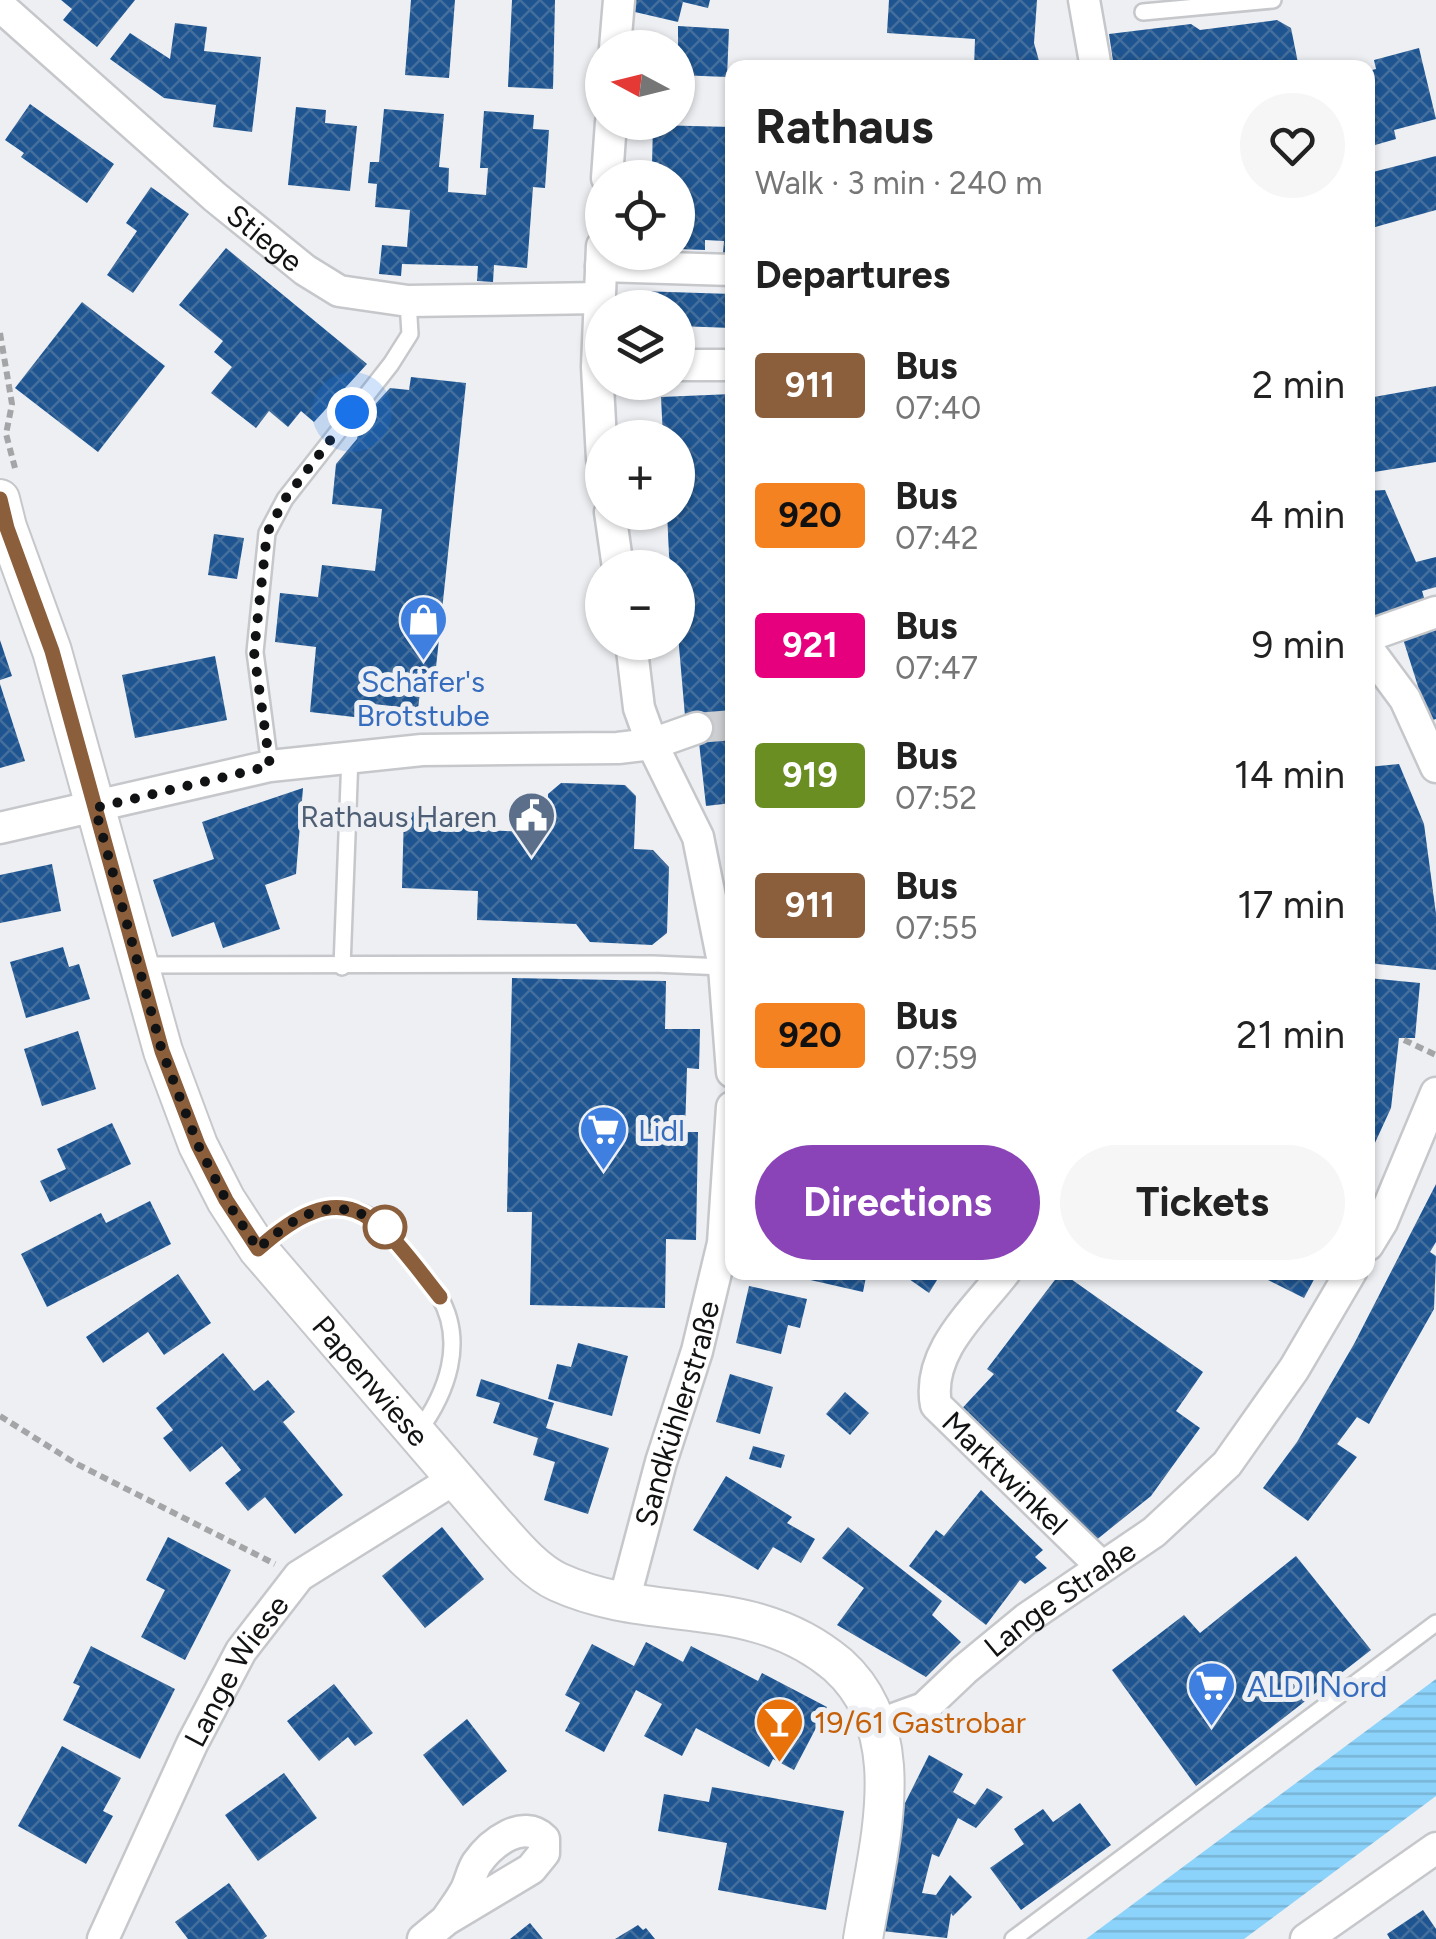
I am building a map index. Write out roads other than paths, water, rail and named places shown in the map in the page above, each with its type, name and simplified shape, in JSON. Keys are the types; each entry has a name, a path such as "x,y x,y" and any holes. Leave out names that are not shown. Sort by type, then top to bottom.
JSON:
{"street":[{"path":"617,30 618,0"},
{"path":"1084,0 1095,60"},
{"name":"Stiege","path":"0,6 149,141 305,270 339,291 408,301 585,298"},
{"path":"695,266 725,269"},
{"path":"695,365 725,364"},
{"name":"Papenwiese","path":"1,509 52,651 162,1051 198,1145 226,1200 258,1249 518,1550 556,1582 624,1601 775,1626 812,1644 858,1683 877,1725"},
{"path":"1375,634 1436,612"},
{"path":"1375,659 1405,700 1436,768"},
{"path":"632,660 639,708 652,744 698,837 725,979"},
{"path":"0,828 270,766 422,750 618,748 652,744 697,728"},
{"path":"1375,1234 1436,1094"},
{"name":"Sandkühlerstraße","path":"624,1601 661,1462 697,1352 723,1243 725,1213"},
{"name":"Marktwinkel","path":"999,1280 942,1352 932,1385 936,1405 1101,1566"},
{"name":"Lange Straße","path":"877,1725 924,1708 1014,1629 1154,1532 1227,1464 1294,1369 1347,1280"},
{"name":"Lange Wiese","path":"103,1939 192,1744 241,1651 298,1576 456,1478"},
{"path":"863,1939 882,1818 884,1766 877,1725"},
{"path":"1306,1939 1436,1848"}],"lane":[{"path":"1143,12 1273,0"},
{"path":"270,766 254,652 267,533 285,499 410,334 408,301"},
{"path":"342,967 350,756"},
{"path":"140,966 724,966"},
{"path":"258,1249 302,1214 336,1208 365,1214 384,1226 440,1297 452,1330 450,1371 437,1406 418,1432"},
{"path":"1013,1939 1436,1623"}],"water":[{"path":"1436,1679 1436,1796 1244,1939 1086,1939"}],"tunnel":[{"path":"697,728 725,726"}],"place":[{"name":"Schäfer's Brotstube","path":"423,662"},
{"name":"Rathaus Haren","path":"532,858"},
{"name":"Lidl","path":"603,1172"},
{"name":"ALDI Nord","path":"1212,1728"},
{"name":"19/61 Gastrobar","path":"779,1764"}]}
